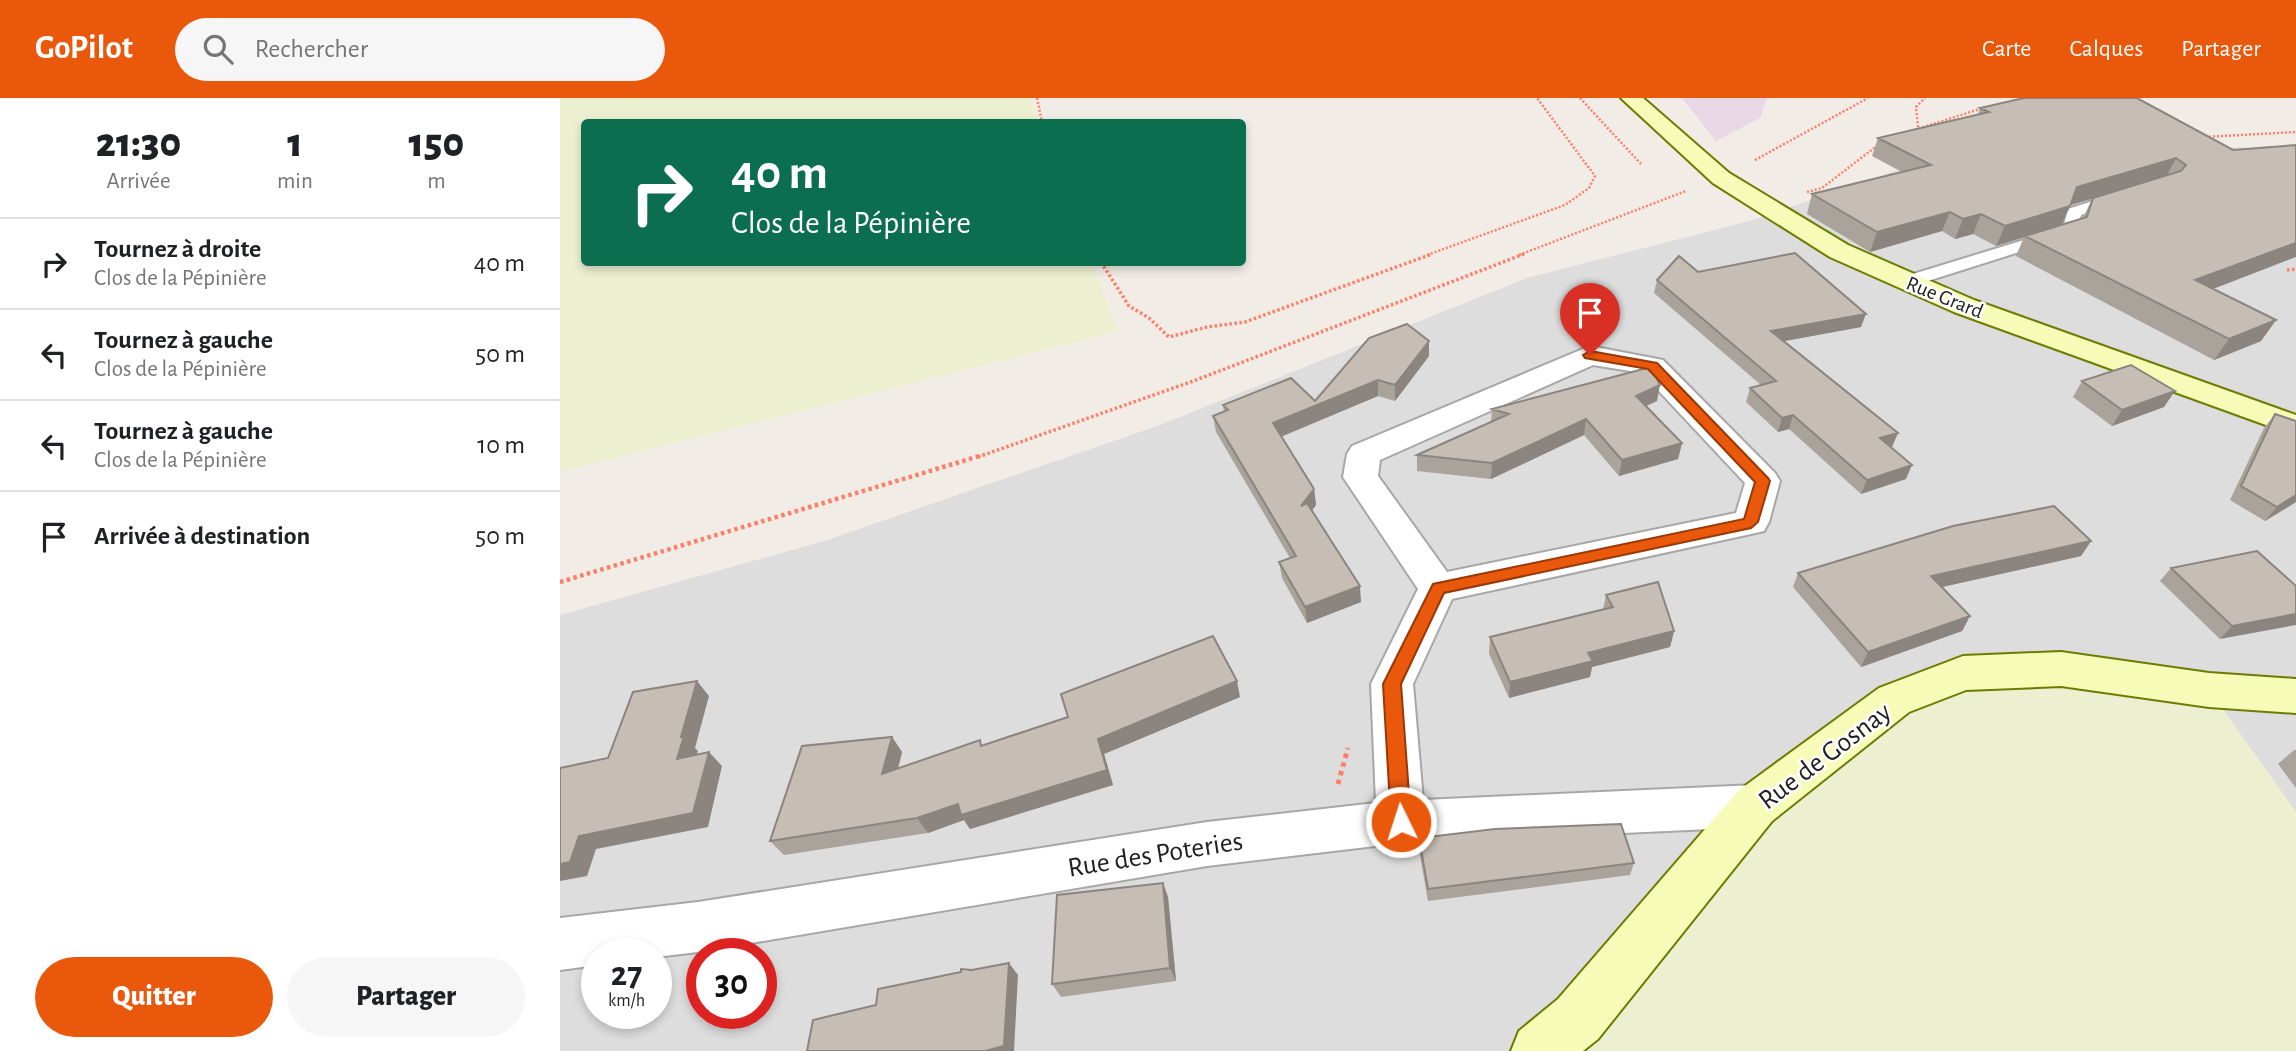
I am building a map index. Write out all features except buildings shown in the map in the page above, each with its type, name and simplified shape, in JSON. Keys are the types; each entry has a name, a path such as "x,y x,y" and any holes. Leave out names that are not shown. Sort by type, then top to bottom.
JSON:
{"street":[{"name":"Rue Grard","path":"1631,98 1721,178 1839,251 1964,306 2296,426"},
{"path":"1590,355 1653,366 1763,481 1751,522 1438,588 1360,477 1364,454 1590,355"},
{"path":"1401,822 1392,684 1438,588"},
{"name":"Rue de Gosnay","path":"1539,1051 1578,1019 1755,806 1894,700 1963,673 2061,669 2209,690 2296,696"},
{"name":"Rue des Poteries","path":"560,944 698,928 1207,844 1401,822 1755,806"}],"lane":[{"path":"1906,282 2070,231 2074,212 2139,192"}],"path":[{"path":"1037,98 1041,119"},
{"path":"1104,266 1129,306 1149,318 1169,337 1208,327 1245,322 1565,205 1589,188 1595,176 1537,98"},
{"path":"1580,98 1641,164"},
{"path":"560,582 978,457 1196,380 1721,178 1868,98"},
{"path":"1919,127 1916,107 1924,98"},
{"path":"1907,132 1993,106"},
{"path":"2194,138 2296,132"},
{"path":"1758,200 1799,195 1822,188 1873,147 1884,142"},
{"path":"2287,270 2296,269"}],"shaded area":[{"path":"1682,98 1767,98 1760,118 1716,141"},
{"path":"1996,136 2252,148 2296,159 2296,812 2209,690 1539,1051 560,1051 560,615 824,541 1160,425 1527,278 1753,220"}],"green space":[{"path":"560,98 1030,98 1039,119 581,119 581,266 1093,266 1118,331 560,472"},
{"path":"1963,673 2209,690 2296,812 2296,1051 1539,1051 1755,806"}],"route":[{"path":"1401,822 1392,684 1438,588 1751,522 1763,481 1653,366 1590,355"}]}
